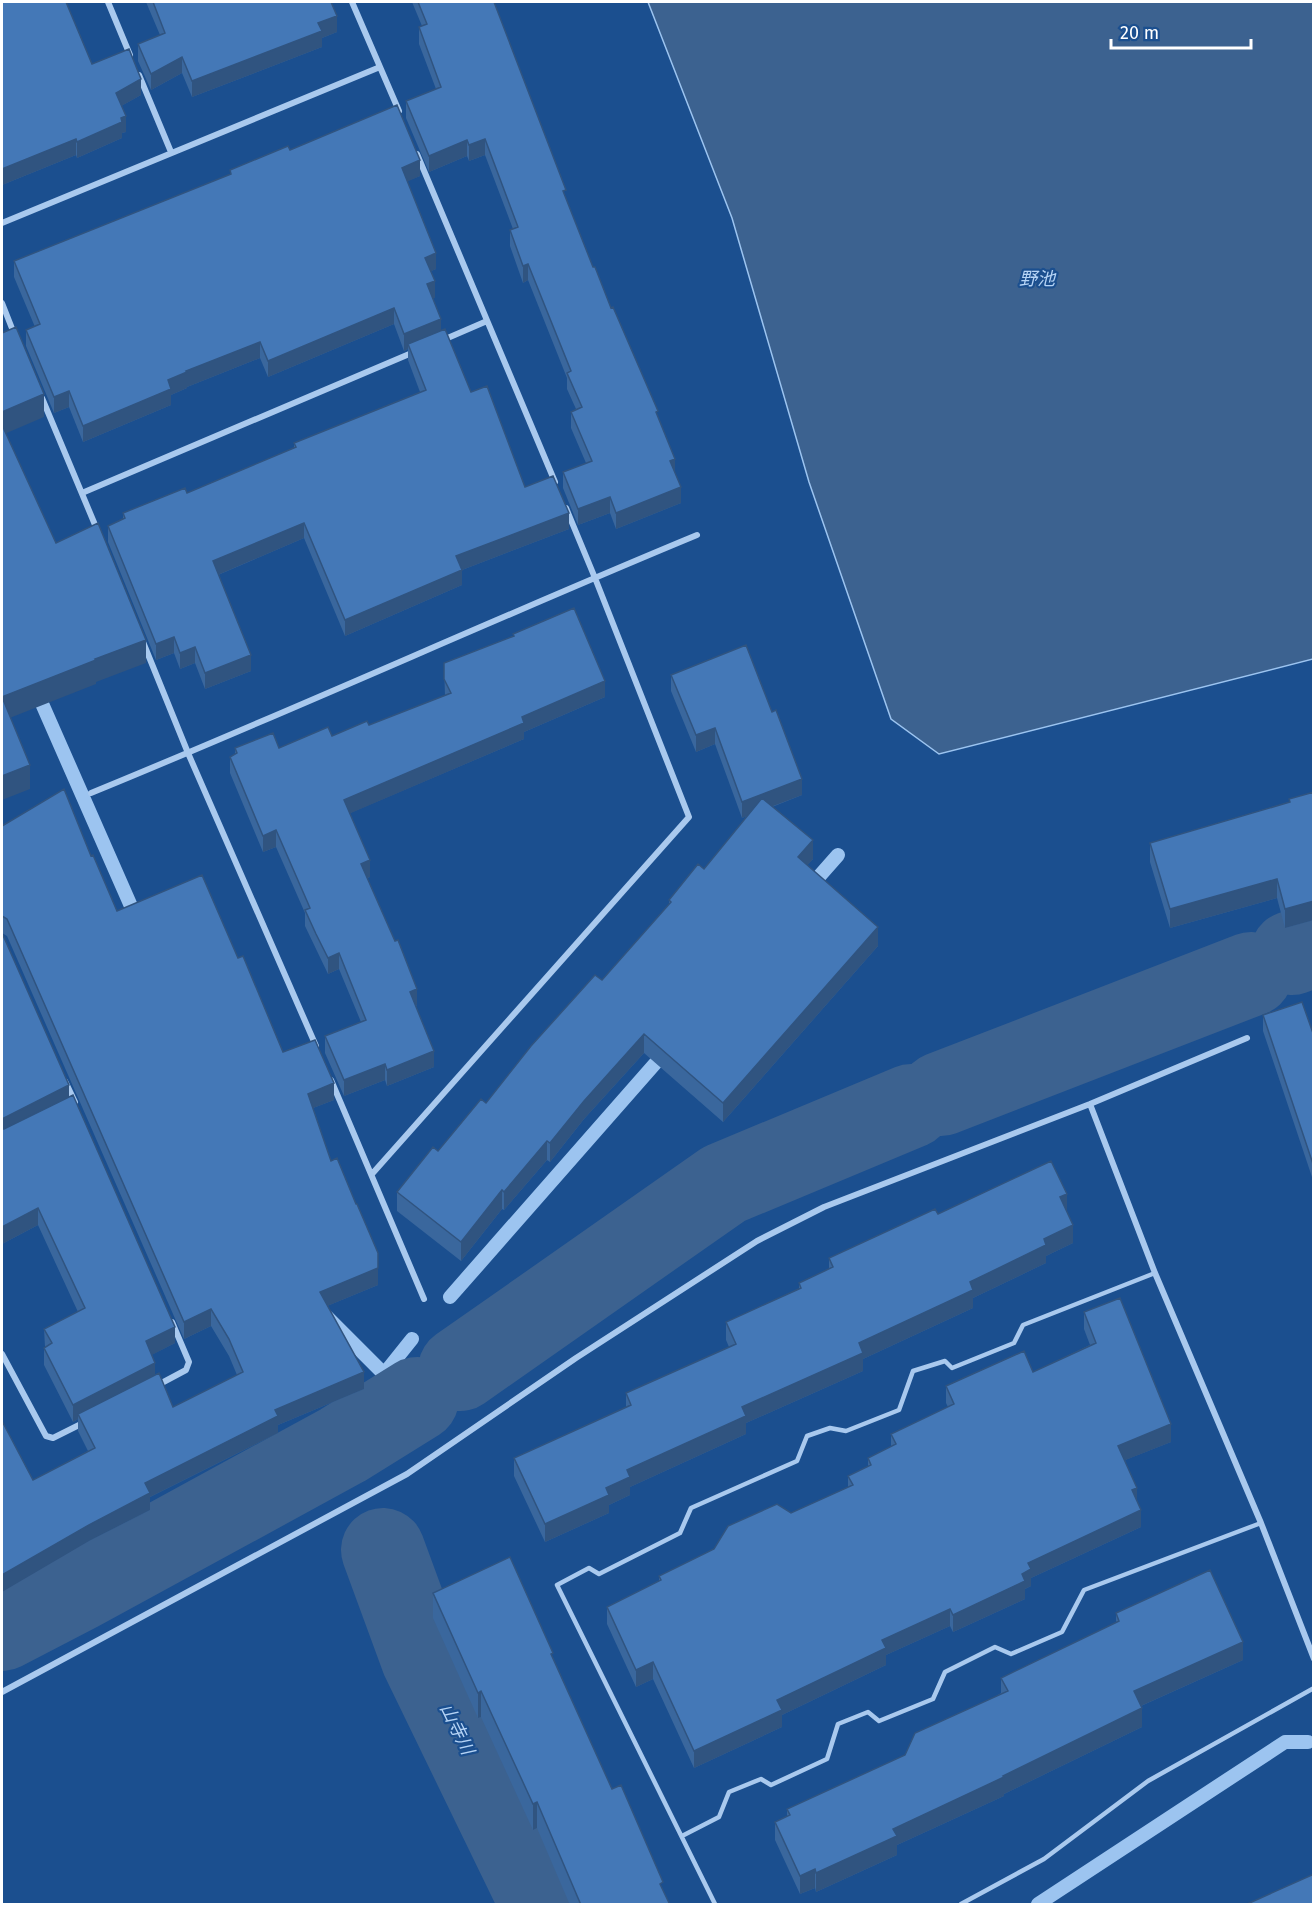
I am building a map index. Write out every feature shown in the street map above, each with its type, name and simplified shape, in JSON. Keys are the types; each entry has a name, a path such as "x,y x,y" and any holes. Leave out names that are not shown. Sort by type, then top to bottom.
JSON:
{"street":[{"path":"108,2 171,152"},
{"path":"352,2 403,122"},
{"path":"2,223 380,67"},
{"path":"412,144 559,492"},
{"path":"2,303 19,345"},
{"path":"432,344 487,321"},
{"path":"82,493 421,349"},
{"path":"37,387 100,536"},
{"path":"372,1174 689,817 564,503"},
{"path":"91,793 697,536"},
{"path":"140,634 188,753 320,1056"},
{"path":"2,1692 407,1474 576,1358 757,1241 824,1207 1090,1104 1247,1038"},
{"path":"62,1073 76,1104 65,1109"},
{"path":"330,1077 424,1299"},
{"path":"1090,1104 1155,1273 1262,1523 1314,1659"},
{"path":"145,1391 186,1370 189,1362 170,1319"},
{"path":"2,1354 46,1436 53,1438 94,1418"}],"lane":[{"path":"715,1905 557,1585 589,1568 599,1574 680,1533 691,1508 797,1461 807,1436 830,1428 846,1431 899,1410 913,1371 945,1361 952,1368 1014,1343 1023,1325 1155,1273"},
{"path":"682,1836 719,1817 729,1792 760,1779 771,1785 827,1759 838,1724 868,1712 879,1721 933,1699 945,1672 995,1647 1011,1654 1062,1632 1084,1590 1262,1523"},
{"path":"961,1905 1044,1859 1148,1781 1314,1688"}],"water":[{"name":"野池","path":"648,2 1313,2 1313,659 939,754 891,719 809,482 732,218"}],"building":[{"path":"2,2 66,2 92,64 129,49 141,79 116,93 126,116 121,118 122,122 77,142 76,139 2,169"},
{"path":"153,2 331,2 337,16 318,23 322,31 192,81 182,57 151,74 138,44 165,33"},
{"path":"418,2 494,2 593,267 595,267 658,411 656,412 675,459 670,461 681,487 616,513 610,497 578,509 563,472 592,461 571,412 582,407 567,373 571,371 528,264 523,266 510,230 518,227 485,139 469,145 467,140 429,156 406,101 441,87 419,27 427,24"},
{"path":"397,105 420,160 402,168 436,253 425,258 435,281 427,284 441,319 404,334 394,308 268,361 260,342 186,371 168,380 171,389 83,426 69,391 54,397 26,330 40,324 14,261 231,174 230,170 288,146 290,150"},
{"path":"16,327 44,394 2,412 2,333"},
{"path":"445,329 471,392 487,386 525,487 553,476 569,513 456,556 462,570 345,620 304,523 213,561 251,655 205,673 195,647 180,653 174,637 156,644 108,526 125,518 123,513 185,488 187,493 296,447 294,443 426,390 408,344"},
{"path":"2,425 56,543 98,523 146,640 2,697"},
{"path":"574,608 605,681 522,717 524,723 344,800 370,860 361,864 395,941 398,940 417,989 410,992 434,1051 387,1070 385,1064 344,1080 325,1036 366,1020 339,953 328,958 316,934 305,910 310,908 276,830 263,836 230,757 237,753 235,748 273,733 279,748 328,727 332,736 367,721 369,725 451,693 444,679 444,663 514,636 513,634"},
{"path":"746,645 772,712 776,710 802,779 742,802 715,728 696,735 671,675"},
{"path":"2,697 30,765 2,776"},
{"path":"64,789 91,856 93,855 117,911 202,875 238,958 243,956 283,1052 315,1040 334,1083 308,1094 331,1161 337,1158 378,1253 378,1268 320,1292 364,1372 275,1410 278,1416 145,1483 150,1493 2,1575 2,1421 33,1480 95,1448 78,1414 159,1373 173,1407 243,1372 229,1339 211,1309 184,1322 7,919 2,916 2,826"},
{"path":"1314,792 1314,901 1285,909 1277,879 1170,909 1150,843 1290,802 1289,799"},
{"path":"762,798 813,840 798,857 878,927 723,1103 644,1034 550,1143 547,1141 504,1192 502,1190 461,1242 397,1192 433,1147 438,1151 481,1099 486,1103 531,1046 595,975 602,980 671,902 669,900 698,864 704,869"},
{"path":"2,933 69,1085 2,1119"},
{"path":"1302,1002 1314,1036 1314,1167 1263,1015"},
{"path":"73,1095 175,1327 146,1341 155,1363 73,1405 44,1348 52,1343 44,1329 85,1308 38,1208 2,1227 2,1129"},
{"path":"1051,1161 1067,1194 1060,1197 1073,1225 1044,1239 1046,1245 970,1282 973,1290 859,1343 863,1353 742,1407 746,1416 627,1470 630,1477 606,1488 609,1495 545,1524 514,1458 631,1405 626,1393 736,1344 726,1322 801,1288 799,1283 833,1267 829,1258 935,1209 938,1214"},
{"path":"1120,1298 1171,1424 1118,1446 1137,1488 1132,1490 1141,1510 1028,1563 1031,1569 1022,1574 1025,1581 953,1615 950,1609 882,1640 886,1648 777,1700 782,1710 694,1751 653,1662 636,1670 607,1607 661,1580 659,1576 714,1549 728,1526 777,1504 791,1513 853,1485 848,1476 871,1465 868,1458 896,1444 891,1434 954,1404 946,1386 1024,1351 1033,1372 1096,1343 1084,1312"},
{"path":"510,1557 612,1789 621,1785 663,1882 660,1884 670,1905 581,1905 537,1802 533,1804 481,1691 478,1693 433,1593"},
{"path":"1210,1570 1243,1642 1134,1691 1142,1708 893,1829 897,1836 816,1873 815,1869 800,1876 775,1822 790,1815 787,1809 905,1755 915,1733 1008,1691 1001,1678 1119,1621 1116,1613"},
{"path":"1314,1874 1314,1905 1245,1905"}],"waterway":[{"path":"36,690 138,922"},
{"path":"808,889 838,855"},
{"path":"1292,953 1314,945"},
{"path":"941,1094 1251,974"},
{"path":"450,1297 667,1050"},
{"path":"460,1369 724,1184 911,1106"},
{"path":"327,1317 384,1374 406,1406"},
{"path":"384,1374 412,1339"},
{"name":"山寺川","path":"2,1629 343,1445 417,1399"},
{"name":"山寺川","path":"383,1550 423,1659 542,1904"},
{"path":"1038,1904 1285,1742 1308,1742"}]}
